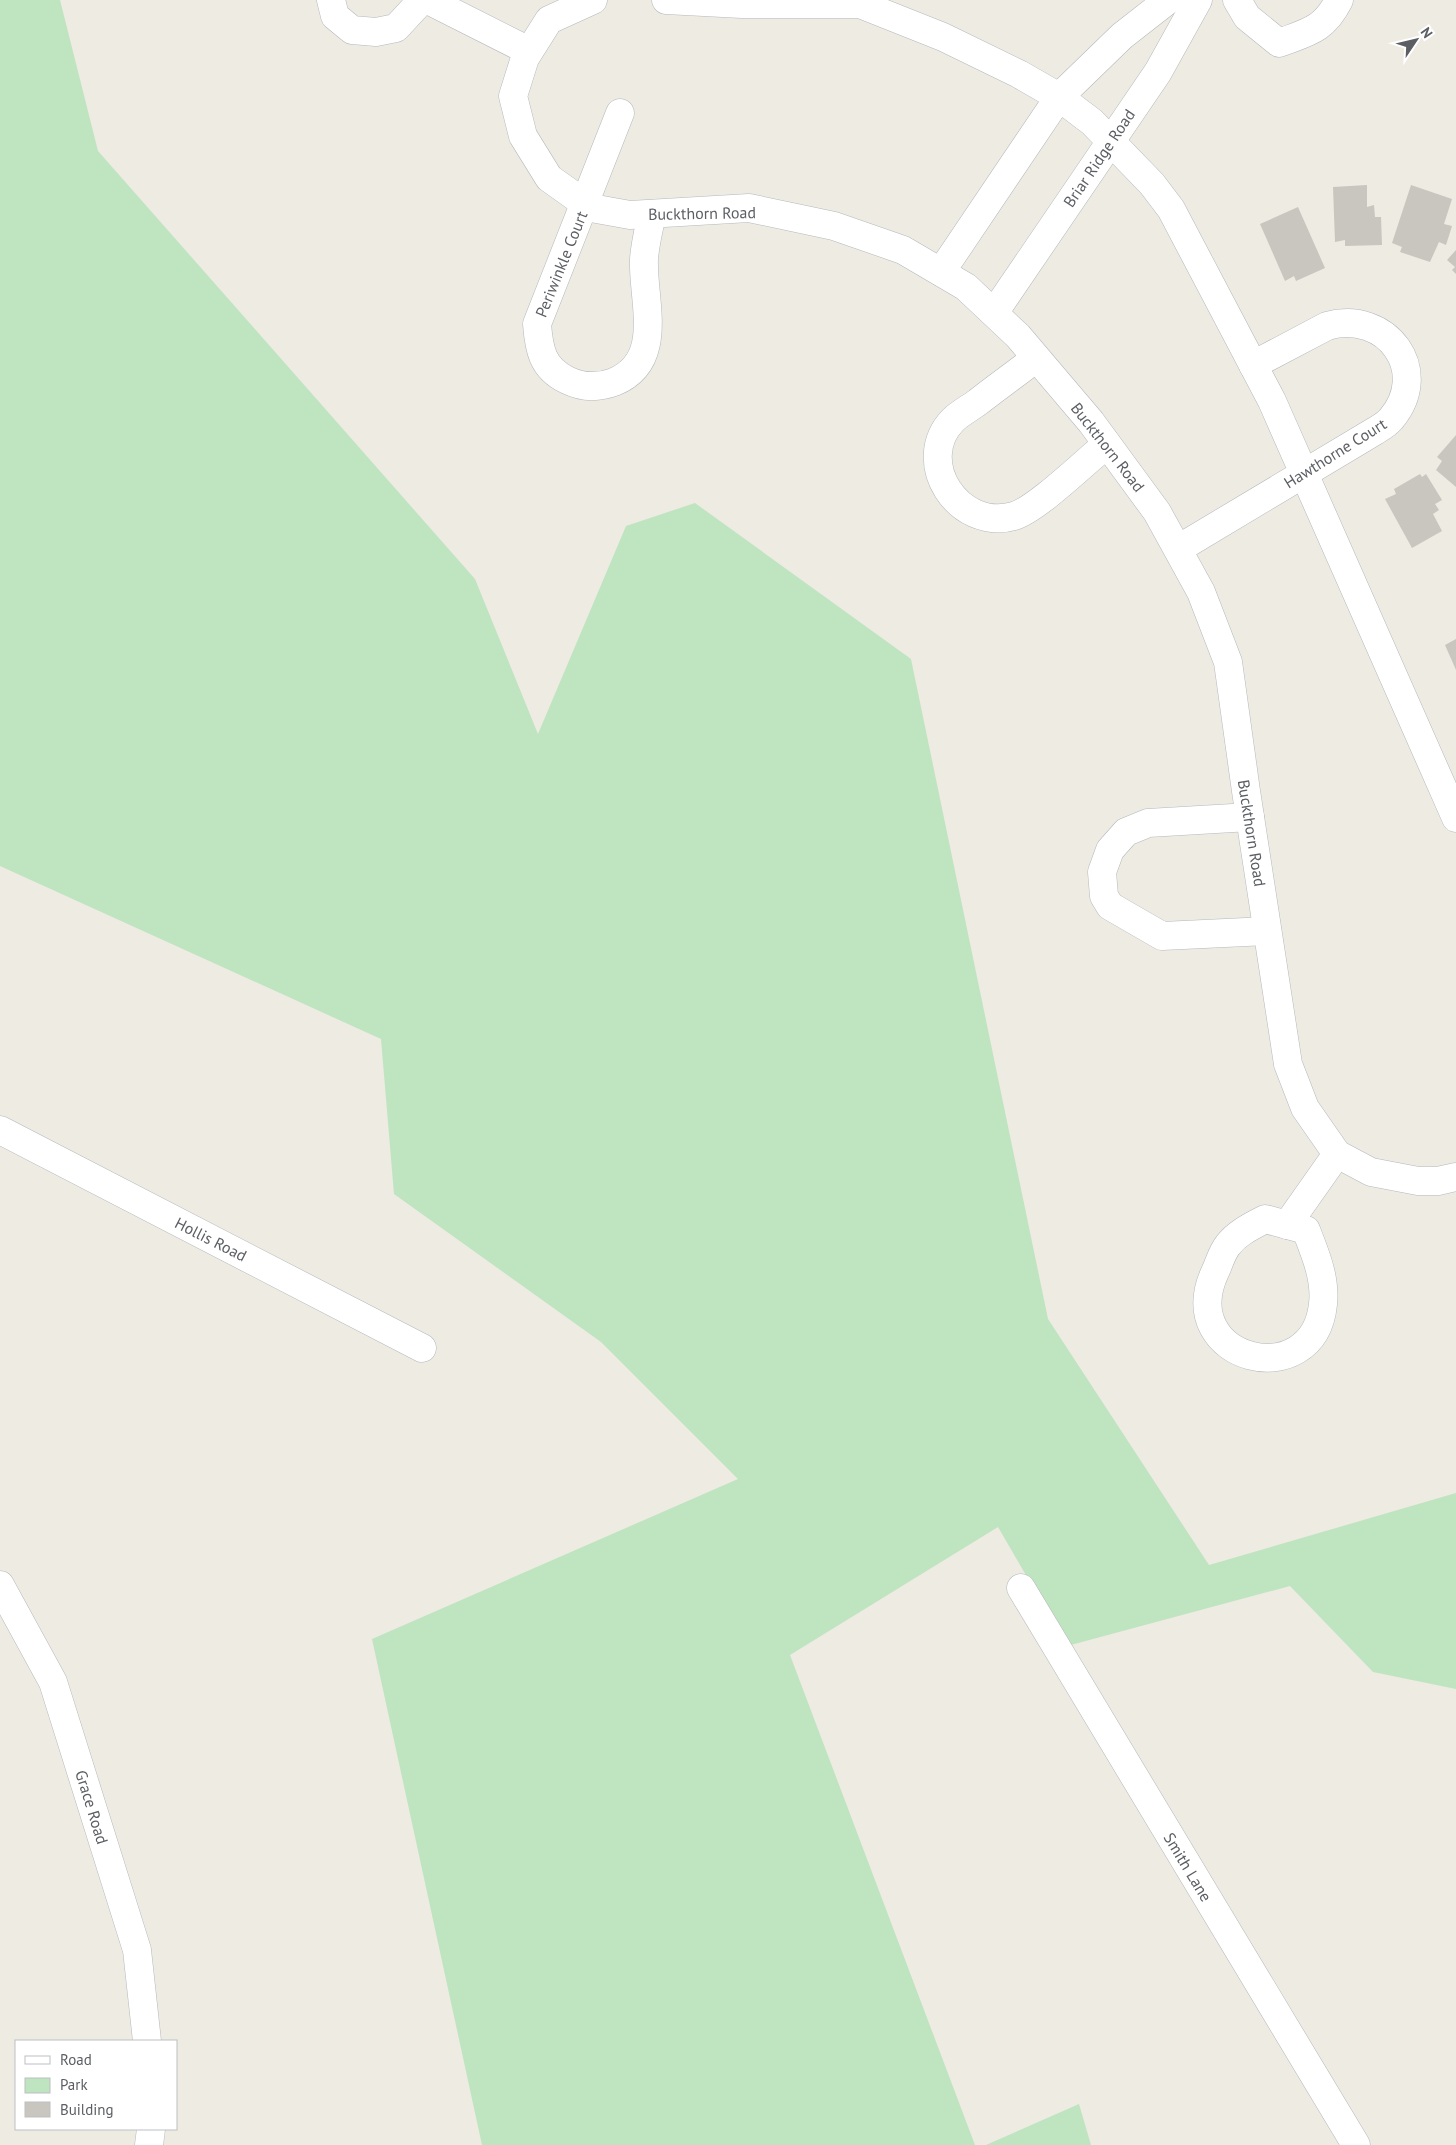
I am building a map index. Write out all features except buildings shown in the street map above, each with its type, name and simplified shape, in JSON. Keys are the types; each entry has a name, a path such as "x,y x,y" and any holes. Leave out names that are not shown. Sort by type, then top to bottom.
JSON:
{"street":[{"path":"331,0 335,16 352,30 376,32 396,28 422,0"},
{"path":"428,0 529,51"},
{"name":"Buckthorn Road","path":"593,0 549,20 525,58 513,96 523,136 548,178 591,208 630,215 749,208 834,226 903,250 966,287 1018,336 1091,422 1157,512 1201,592 1228,662 1288,1064 1305,1108 1337,1154 1371,1172 1418,1182 1438,1181 1456,1177"},
{"path":"666,0 860,2 1019,74 1059,97 1092,122 1112,141 1152,184 1171,209 1272,402 1304,474 1447,773 1456,818"},
{"path":"941,272 1059,97 1139,21 1168,0"},
{"name":"Briar Ridge Road","path":"994,313 1158,72 1198,0"},
{"path":"1237,0 1247,17 1279,43 1314,30 1333,12 1339,0"},
{"name":"Periwinkle Court","path":"620,113 537,324 538,347 546,363 558,375 579,386 602,386 623,378 640,361 648,339 644,258 652,214"},
{"name":"Hawthorne Court","path":"1178,549 1390,421 1403,400 1407,377 1401,354 1386,335 1364,324 1340,322 1327,326 1253,365"},
{"path":"1036,358 953,420 940,442 938,466 946,489 957,504 978,516 997,519 1015,516 1037,503 1107,444"},
{"path":"1250,817 1148,822 1126,832 1110,850 1102,872 1104,896 1110,906 1162,936 1267,931"},
{"name":"Hollis Road","path":"0,1130 422,1348"},
{"path":"1288,1225 1337,1154"},
{"path":"1265,1219 1288,1225 1306,1230 1316,1254 1324,1302 1321,1318 1308,1340 1294,1352 1272,1359 1247,1356 1226,1345 1212,1325 1207,1301 1210,1283 1228,1245 1246,1229 1265,1219"},
{"name":"Grace Road","path":"0,1585 53,1682 137,1950 147,2040"},
{"name":"Smith Lane","path":"1020,1588 1356,2145"},
{"path":"149,2145 151,2130"}],"green space":[{"path":"0,0 60,0 98,151 475,579 538,734 626,526 695,503 911,659 1048,1319 1209,1565 1456,1493 1456,1689 1373,1672 1290,1586 1067,1646 998,1527 790,1655 975,2145 482,2145 372,1639 738,1479 601,1342 394,1194 381,1039 0,866"},
{"path":"1079,2104 1091,2145 986,2145"}]}
